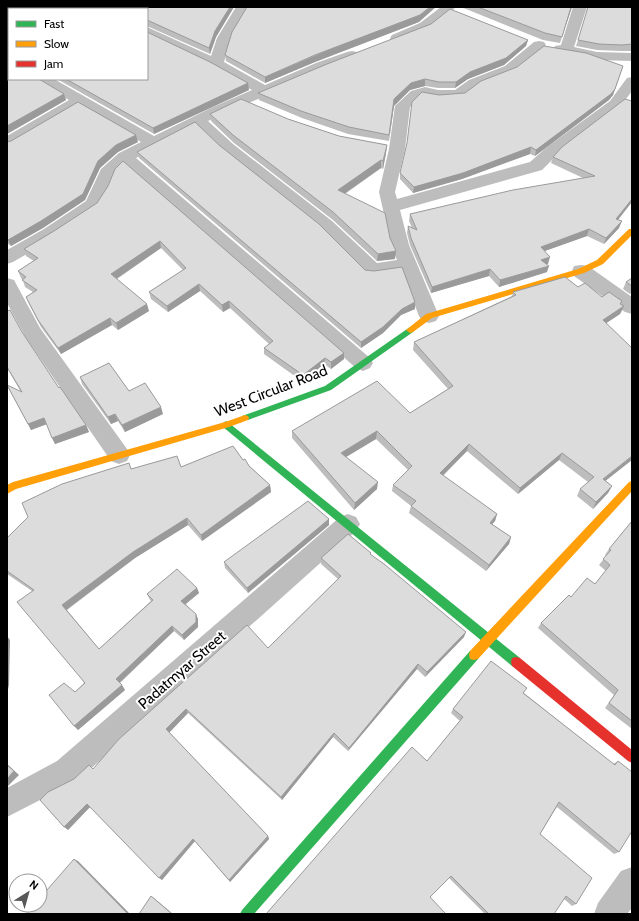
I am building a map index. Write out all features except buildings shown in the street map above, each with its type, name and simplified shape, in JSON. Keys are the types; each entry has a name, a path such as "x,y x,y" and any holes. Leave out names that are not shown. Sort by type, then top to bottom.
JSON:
{"street":[{"path":"216,64 224,38 243,7"},
{"path":"566,50 580,7"},
{"path":"7,258 50,233 92,205 100,192 107,173 125,157 198,120 242,100 321,66 425,26 451,10"},
{"path":"148,31 216,64 265,91"},
{"path":"430,316 400,245 387,192 390,148 403,106 416,94 425,92 438,95 459,95 474,83 510,69 532,43 597,56 632,56"},
{"path":"45,80 154,143"},
{"path":"390,207 536,166 553,150 615,104 632,81"},
{"path":"7,143 81,100"},
{"path":"242,100 262,108"},
{"path":"198,120 227,147 326,225 373,270 409,264"},
{"path":"125,157 363,363"},
{"name":"West Circular Road","path":"7,490 13,486 226,425 328,388 430,316 581,271 600,262 632,231"},
{"path":"581,271 632,307"},
{"path":"7,285 33,333 119,455"},
{"path":"226,425 632,757"},
{"path":"246,914 488,638 632,485"},
{"name":"Padatmyar Street","path":"7,803 66,771 348,524"},
{"path":"609,914 632,882"}],"traffic: fast":[{"path":"245,418 328,388 410,330"},
{"path":"226,425 516,662"},
{"path":"246,914 474,655"}],"traffic: slow":[{"path":"410,330 429,316 581,271 600,262 632,231"},
{"path":"7,490 13,486 226,425 245,418"},
{"path":"474,655 632,485"}],"traffic: jam":[{"path":"516,662 632,757"}]}
